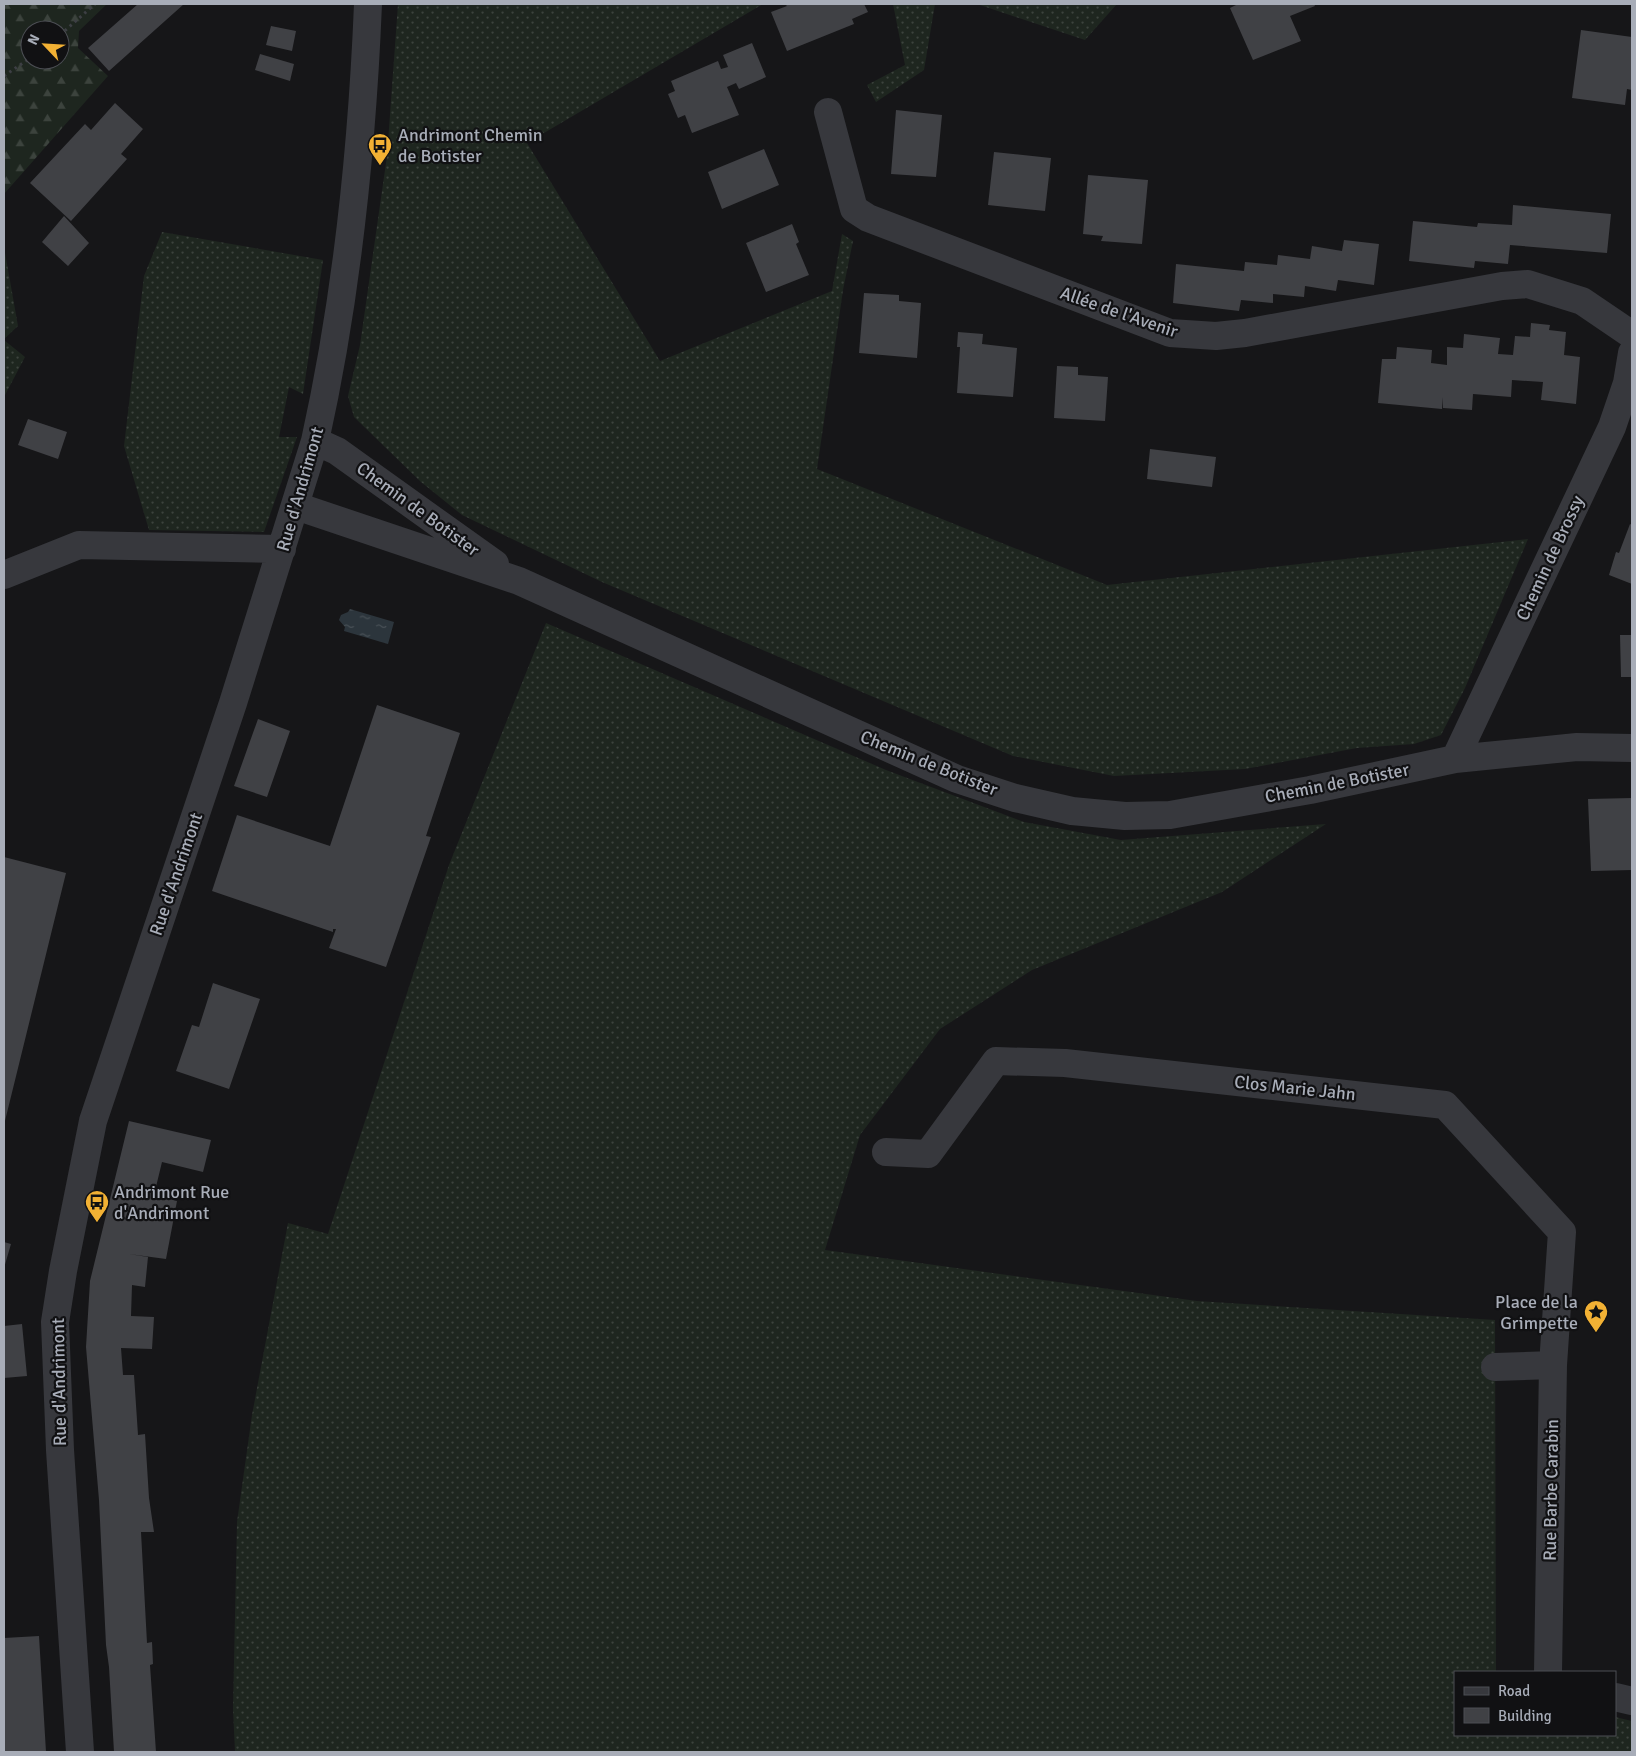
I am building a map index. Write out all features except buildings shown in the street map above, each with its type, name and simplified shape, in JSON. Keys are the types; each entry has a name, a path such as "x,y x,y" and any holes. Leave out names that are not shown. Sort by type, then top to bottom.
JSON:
{"street":[{"name":"Rue d'Andrimont","path":"80,1752 60,1450 55,1322 60,1288 93,1121 233,703 296,506 315,440 324,401 341,295 358,170 368,4"},
{"name":"Allée de l'Avenir","path":"828,112 854,209 868,218 1170,333 1216,336 1245,333 1502,286 1528,284 1582,301 1632,335"},
{"name":"Chemin de Brossy","path":"1455,759 1612,427 1627,383 1632,353"},
{"name":"Chemin de Botister","path":"315,440 337,451 519,581"},
{"name":"Chemin de Botister","path":"296,506 519,581 957,779 1015,798 1072,811 1125,816 1170,815 1310,790 1455,759 1577,747 1632,748"},
{"path":"4,575 80,545 282,549"},
{"name":"Clos Marie Jahn","path":"886,1152 928,1154 996,1061 1065,1063 1445,1104 1562,1232 1553,1366"},
{"path":"1495,1366 1553,1366"},
{"name":"Rue Barbe Carabin","path":"1548,1671 1553,1366"},
{"path":"1616,1697 1632,1701"}],"path":[{"path":"70,26 95,4"},
{"path":"4,76 20,65"}],"green space":[{"path":"4,4 107,4 79,31 78,48 108,76 4,194"},
{"path":"398,4 763,4 527,143 660,361 832,291 842,234 853,241 843,290 817,469 1107,585 1528,539 1465,688 1441,735 1414,744 1357,748 1245,769 1114,776 1013,756 602,582 462,515 421,482 354,417 348,396 360,345 387,156"},
{"path":"893,4 935,4 924,70 876,102 867,85 905,65"},
{"path":"977,4 1117,4 1085,40"},
{"path":"162,232 323,260 303,394 289,387 279,437 297,437 264,532 149,530 124,446 144,276"},
{"path":"4,247 18,326 4,339"},
{"path":"4,340 25,357 4,397"},
{"path":"546,623 886,770 1024,822 1121,840 1326,824 1222,892 1032,970 940,1029 860,1135 825,1250 1197,1301 1495,1320 1496,1671 1454,1671 1454,1736 1616,1736 1616,1717 1632,1721 1632,1752 235,1752 233,1709 237,1522 252,1415 288,1223 328,1234 449,865"}],"water":[{"path":"350,609 394,622 388,644 344,631 345,627 339,620 341,615"}],"place":[{"name":"Andrimont Chemin de Botister","path":"380,166"},
{"name":"Andrimont Rue d'Andrimont","path":"97,1223"},
{"name":"Place de la Grimpette","path":"1596,1333"}]}
